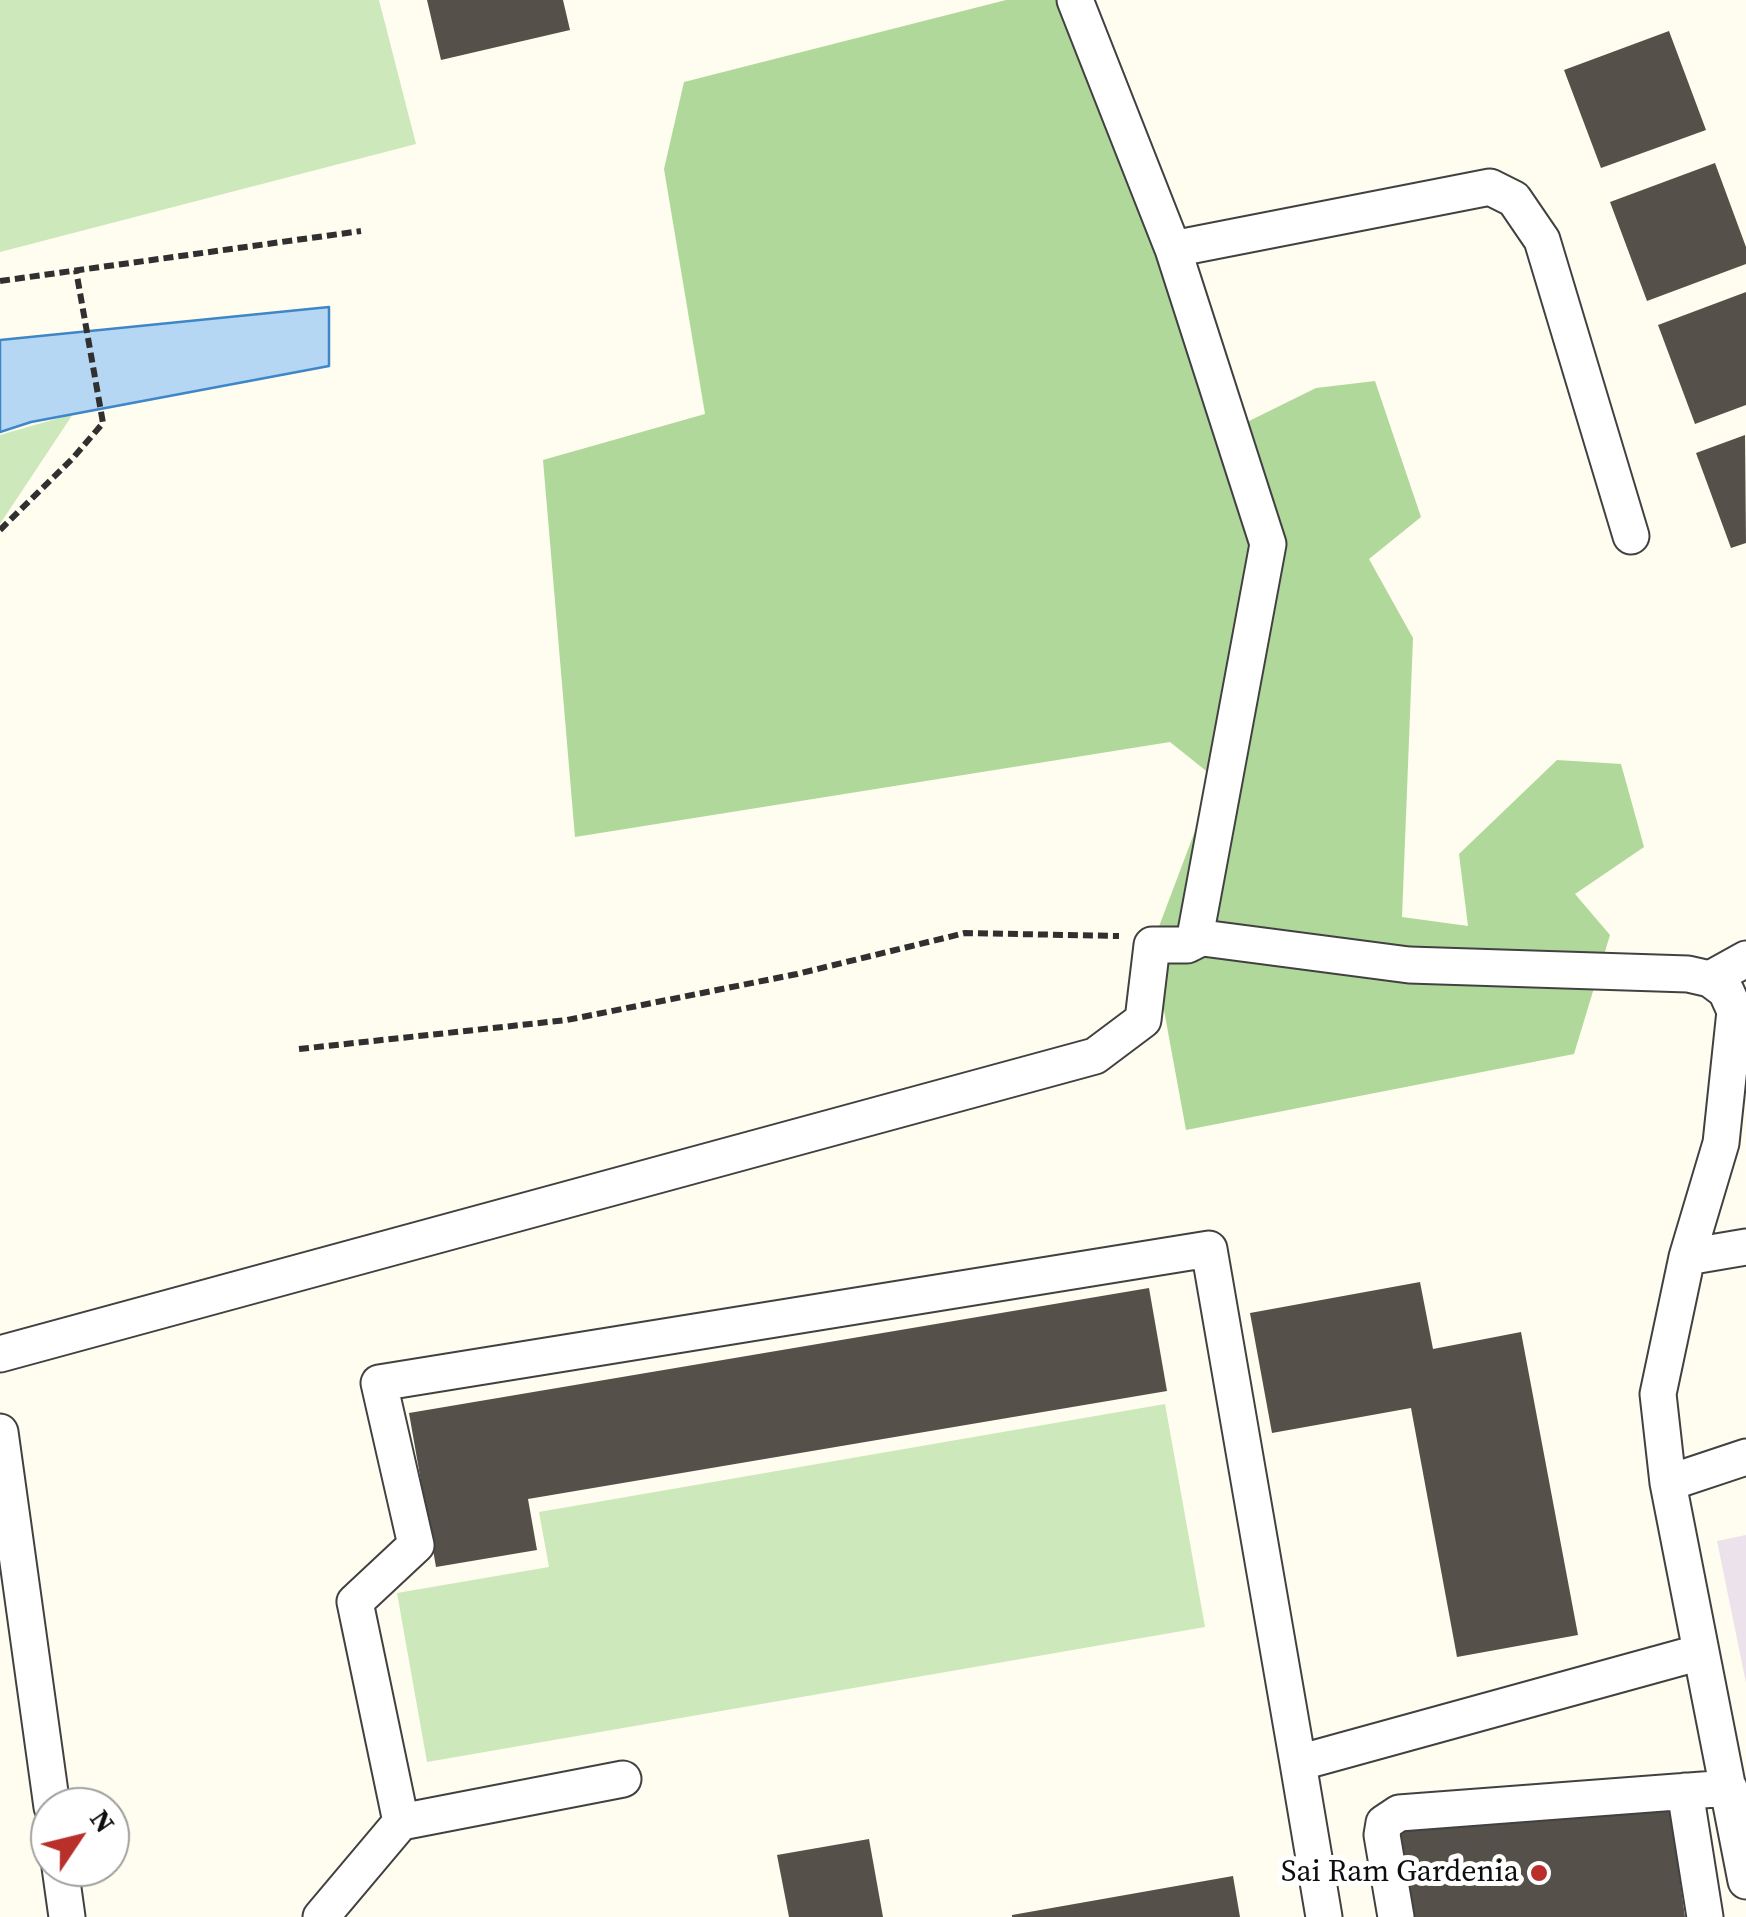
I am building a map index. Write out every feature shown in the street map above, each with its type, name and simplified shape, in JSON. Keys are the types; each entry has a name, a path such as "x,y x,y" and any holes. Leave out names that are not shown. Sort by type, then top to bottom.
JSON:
{"street":[{"path":"1076,0 1173,248 1268,544 1195,938 1409,965 1688,974 1710,979 1726,992 1735,1011 1738,1059 1721,1142 1687,1257 1658,1394 1668,1483 1746,1881"},
{"path":"1173,248 1490,187 1514,199 1542,240 1631,536"},
{"path":"0,1354 1095,1056 1143,1020 1152,945 1188,945 1202,938"},
{"path":"1710,979 1746,959"},
{"path":"1687,1257 1746,1246"},
{"path":"401,1822 355,1602 416,1545 379,1382 1209,1250 1324,1917"},
{"path":"0,1432 49,1787"},
{"path":"1668,1483 1746,1457"},
{"path":"1298,1764 1702,1652"},
{"path":"321,1917 401,1822 623,1780"},
{"path":"1396,1917 1382,1835 1384,1824 1399,1813 1729,1788"},
{"path":"1685,1791 1705,1917"},
{"path":"63,1887 67,1917"}],"path":[{"path":"0,280 361,231"},
{"path":"0,530 103,423 76,270"},
{"path":"300,1049 567,1020 797,974 966,932 1138,936"}],"shaded area":[{"path":"1746,1535 1746,1683 1717,1541"}],"green space":[{"path":"0,0 379,0 416,144 0,252"},
{"path":"1006,0 1061,0 1245,423 1316,388 1375,381 1421,517 1369,559 1413,638 1402,917 1468,926 1459,854 1557,760 1621,764 1644,847 1575,894 1610,935 1574,1054 1186,1130 1152,945 1215,778 1170,742 575,837 543,460 705,414 664,169 684,82"},
{"path":"73,414 0,524 0,435"},
{"path":"1165,1404 1205,1627 427,1762 397,1593 549,1567 539,1512"}],"water":[{"path":"329,307 329,366 31,422 0,432 0,340"}],"building":[{"path":"427,0 563,0 570,30 441,60"},
{"path":"1669,31 1706,130 1601,168 1564,70"},
{"path":"1715,163 1746,247 1746,264 1647,301 1610,202"},
{"path":"1746,292 1746,405 1695,424 1658,325"},
{"path":"1745,435 1746,543 1731,548 1696,453"},
{"path":"1420,1282 1433,1349 1521,1332 1578,1635 1457,1657 1411,1408 1272,1433 1250,1313"},
{"path":"1149,1288 1167,1391 528,1499 537,1550 436,1567 409,1413"},
{"name":"Sai Ram Gardenia","path":"1668,1793 1685,1917 1406,1917 1394,1828"},
{"path":"869,1839 883,1917 789,1917 777,1855"},
{"path":"1233,1876 1240,1917 1012,1917 1012,1915"}],"place":[{"name":"Sai Ram Gardenia","path":"1539,1873"}]}
